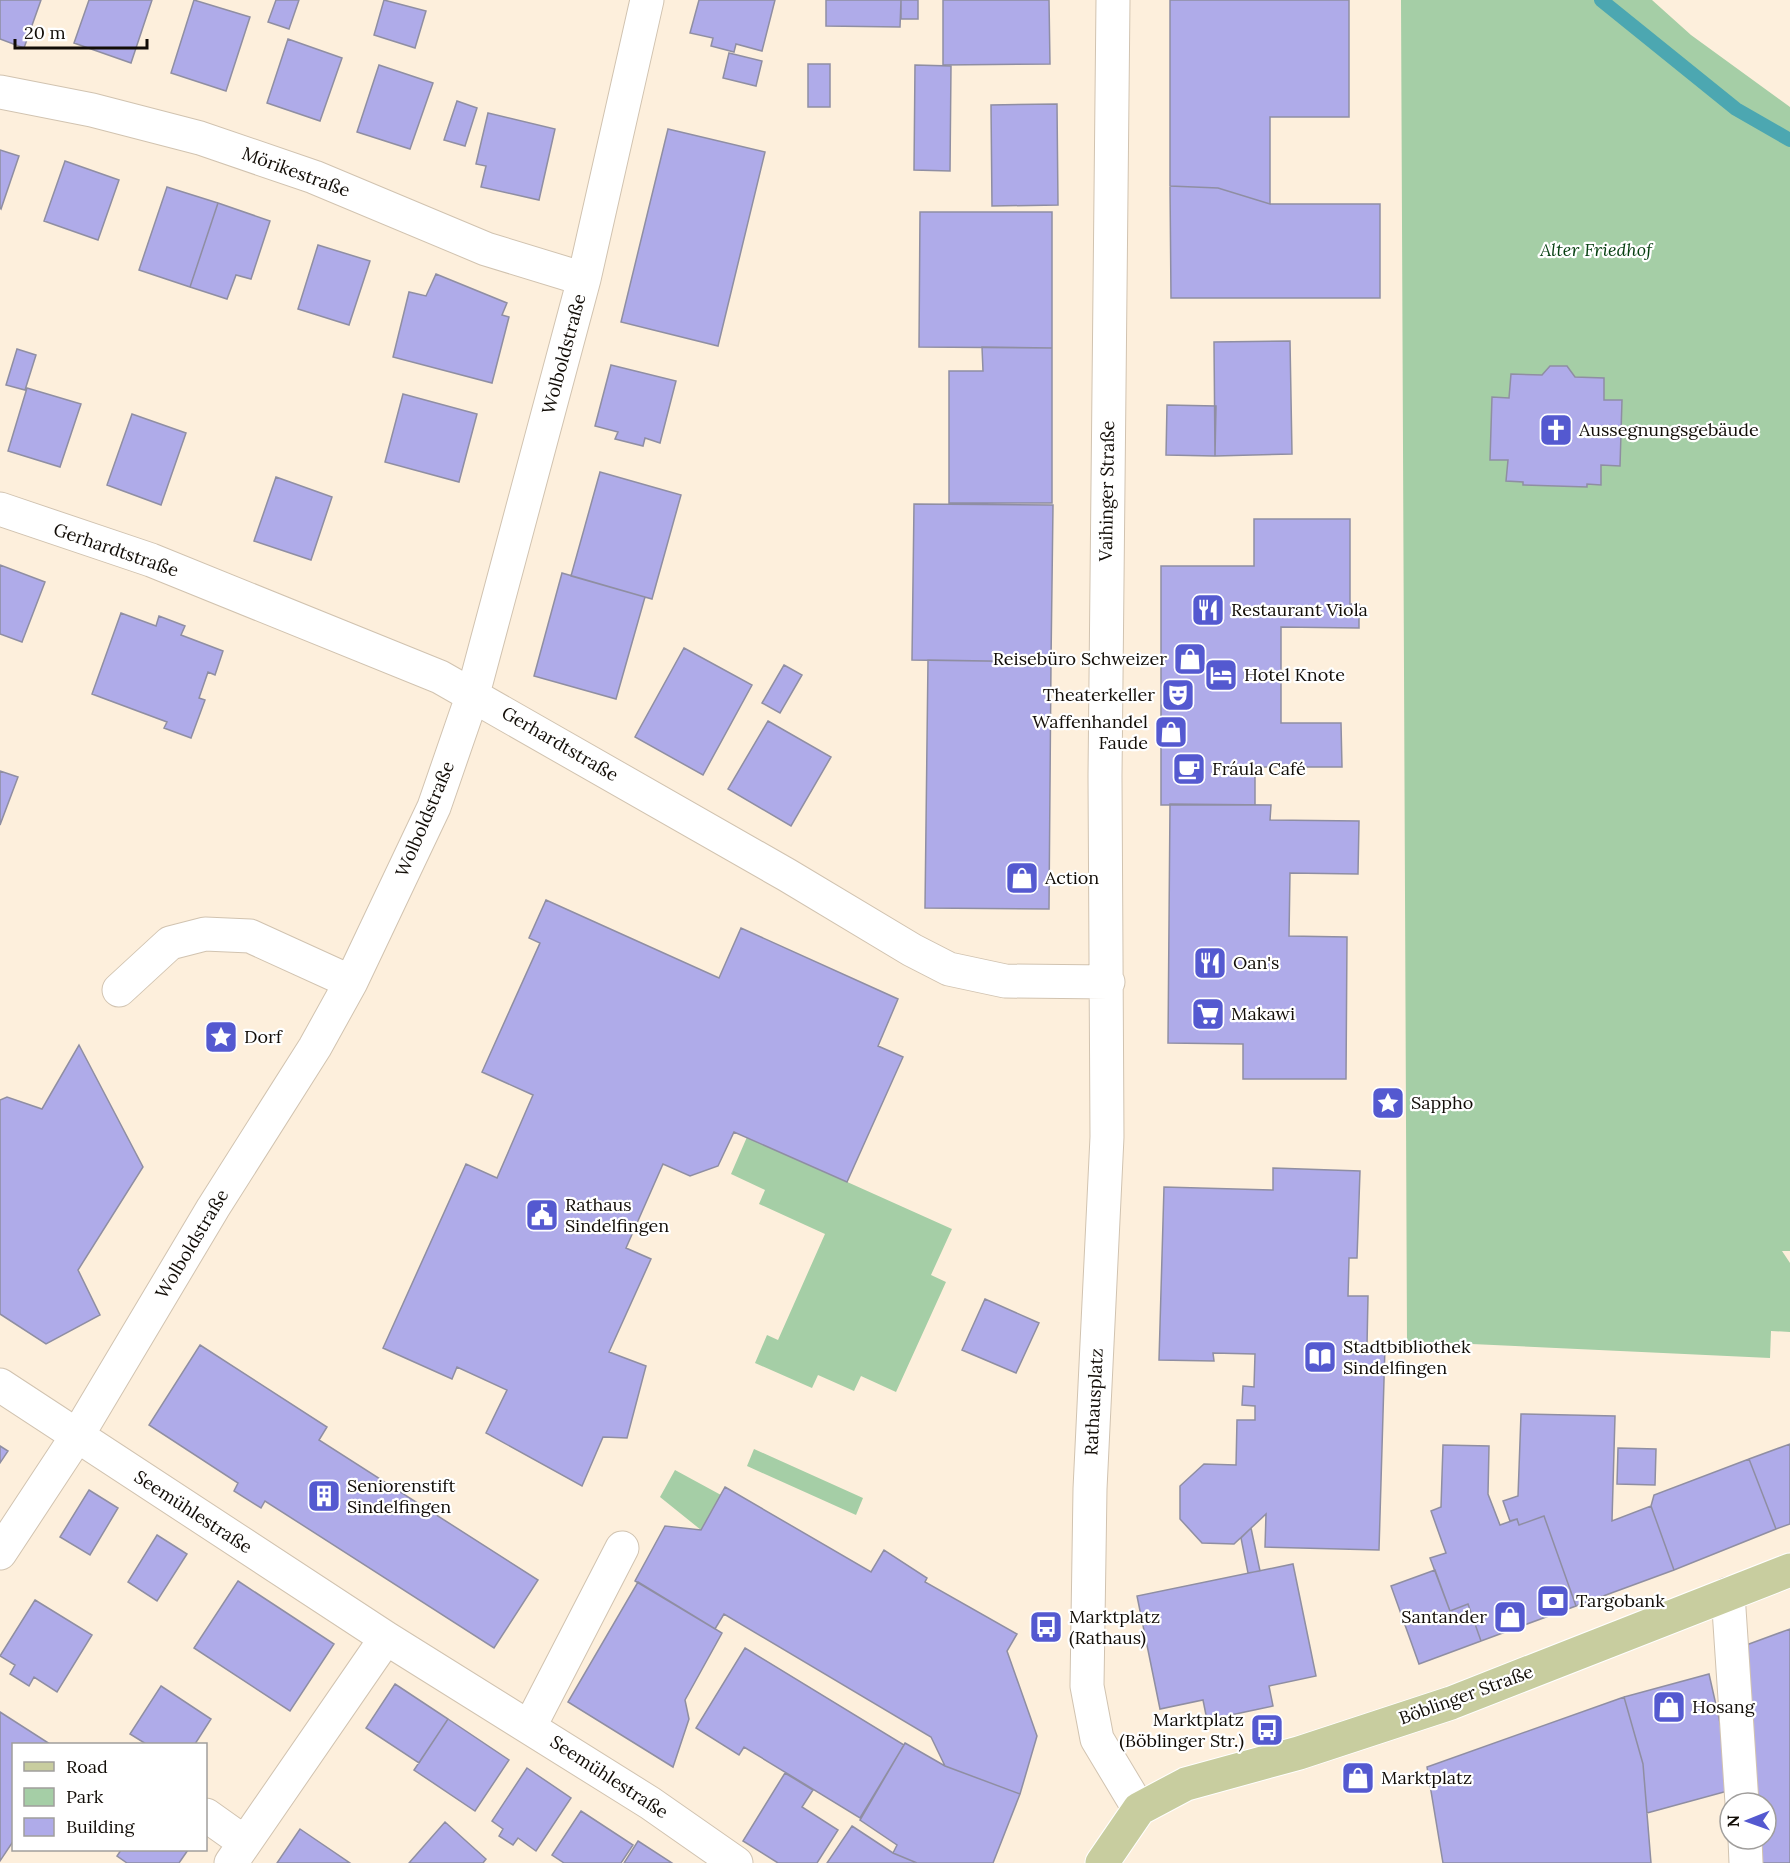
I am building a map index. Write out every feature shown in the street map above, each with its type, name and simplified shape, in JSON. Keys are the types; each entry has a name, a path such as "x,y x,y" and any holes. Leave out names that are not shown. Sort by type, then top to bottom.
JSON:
{"main road":[{"name":"Böblinger Straße","path":"1139,1809 1186,1784 1299,1753 1450,1703 1790,1570"},
{"path":"1102,1863 1139,1809"}],"street":[{"name":"Wolboldstraße","path":"0,1553 77,1436 213,1208 315,1047 351,982 434,807 473,694 584,279 647,0"},
{"name":"Vaihinger Straße","path":"1108,982 1105,776 1113,0"},
{"name":"Mörikestraße","path":"0,92 92,110 200,138 314,177 486,249 584,279"},
{"name":"Gerhardtstraße","path":"0,509 151,560 440,677 473,694 912,950 949,969 1005,981 1108,982"},
{"path":"119,990 170,943 205,934 250,936 351,982"},
{"name":"Rathausplatz","path":"1108,982 1107,1137 1090,1479 1087,1686 1097,1739 1139,1809"},
{"name":"Seemühlestraße","path":"0,1385 386,1638 531,1726 650,1803 736,1863"},
{"path":"531,1726 622,1548"},
{"path":"1728,1594 1741,1791"},
{"path":"207,1816 238,1852 386,1638"}],"green space":[{"name":"Alter Friedhof","path":"1401,0 1652,0 1691,35 1790,107 1790,1251 1782,1251 1790,1263 1790,1332 1771,1331 1770,1358 1407,1341"},
{"path":"747,1137 952,1229 931,1275 946,1282 896,1392 861,1376 854,1391 818,1375 812,1388 755,1363 767,1335 778,1340 825,1234 759,1204 765,1190 731,1174"},
{"path":"754,1449 863,1498 856,1515 747,1466"},
{"path":"675,1470 721,1495 701,1530 660,1497"}],"building":[{"path":"0,0 41,0 24,48 0,39"},
{"path":"89,0 152,0 131,63 74,43"},
{"path":"194,0 250,17 226,91 171,73"},
{"path":"276,0 299,0 289,29 268,22"},
{"path":"384,0 426,11 415,48 374,35"},
{"path":"699,0 775,0 762,51 736,44 734,52 711,46 713,38 690,33"},
{"path":"826,0 901,0 900,27 826,26"},
{"path":"901,0 918,0 918,19 901,19"},
{"path":"943,0 1049,0 1050,64 943,65"},
{"path":"1170,0 1349,0 1349,117 1270,117 1270,204 1218,188 1170,186"},
{"path":"288,39 342,58 320,121 267,103"},
{"path":"729,53 762,61 756,86 723,78"},
{"path":"808,64 830,64 830,107 808,107"},
{"path":"379,65 433,83 410,149 357,132"},
{"path":"915,65 951,66 950,171 914,170"},
{"path":"457,101 477,108 465,146 444,140"},
{"path":"1057,104 1058,205 992,206 991,105"},
{"path":"488,113 555,129 539,200 481,187 486,166 476,164"},
{"path":"668,129 765,152 718,346 621,322"},
{"path":"0,150 19,156 1,209 0,208"},
{"path":"65,161 119,180 98,240 44,221"},
{"path":"1170,186 1218,188 1270,204 1380,204 1380,298 1171,298"},
{"path":"167,187 218,203 190,287 139,270"},
{"path":"218,203 270,221 251,279 236,275 227,299 190,287"},
{"path":"920,212 1052,212 1052,348 919,347"},
{"path":"318,245 370,261 349,325 298,309"},
{"path":"436,274 507,303 502,315 509,317 492,383 393,357 409,292 426,296"},
{"path":"1290,341 1292,454 1215,456 1214,342"},
{"path":"982,347 1052,348 1052,503 949,503 949,371 983,371"},
{"path":"17,349 36,355 25,390 6,385"},
{"path":"611,365 676,381 660,443 645,438 643,446 615,439 618,432 595,426"},
{"name":"Aussegnungsgebäude","path":"1550,366 1567,366 1575,377 1604,378 1604,400 1622,400 1620,466 1601,465 1601,485 1587,484 1587,487 1523,485 1523,482 1506,481 1508,460 1490,460 1492,397 1509,398 1511,374 1542,375"},
{"path":"27,388 81,404 60,467 8,451"},
{"path":"403,394 477,414 459,482 385,462"},
{"path":"1167,405 1216,406 1215,456 1166,455"},
{"path":"132,414 186,433 161,505 107,485"},
{"path":"600,472 681,495 652,599 571,576"},
{"path":"276,477 332,497 311,560 254,541"},
{"path":"914,504 1053,505 1051,662 912,660"},
{"name":"Hotel Knote","path":"1254,519 1350,519 1350,604 1359,604 1359,628 1281,627 1281,723 1341,723 1342,767 1255,767 1255,805 1161,805 1161,566 1254,566"},
{"path":"0,565 45,582 22,642 0,634"},
{"path":"562,573 645,597 616,699 534,676"},
{"path":"121,613 156,626 159,616 185,626 181,635 223,651 215,675 208,672 199,698 205,700 191,738 164,728 167,722 92,694"},
{"path":"684,648 752,685 703,775 635,737"},
{"path":"928,660 1051,662 1049,909 925,908"},
{"path":"784,665 802,675 780,713 762,703"},
{"path":"768,721 831,757 791,826 728,789"},
{"path":"0,771 18,777 0,825"},
{"path":"1170,804 1271,805 1270,820 1359,821 1358,874 1290,873 1289,936 1347,937 1346,1079 1243,1079 1243,1044 1168,1043"},
{"name":"Rathaus Sindelfingen","path":"546,900 719,978 741,928 898,999 878,1046 903,1057 847,1182 734,1132 718,1166 690,1176 663,1164 626,1248 651,1259 609,1352 646,1366 627,1438 603,1437 582,1486 486,1433 507,1390 457,1367 452,1379 383,1348 466,1164 497,1178 533,1095 482,1072 540,943 529,938"},
{"path":"79,1045 143,1167 78,1270 100,1315 46,1344 0,1314 0,1100 7,1097 42,1109"},
{"name":"Stadtbibliothek Sindelfingen","path":"1273,1168 1360,1171 1357,1258 1349,1258 1348,1296 1368,1296 1367,1346 1385,1346 1379,1550 1265,1547 1266,1514 1234,1544 1202,1543 1180,1519 1180,1486 1204,1464 1236,1465 1237,1420 1255,1420 1255,1406 1242,1405 1243,1386 1254,1387 1255,1354 1213,1353 1214,1361 1159,1360 1164,1187 1273,1190"},
{"path":"985,1299 1039,1323 1016,1373 962,1350"},
{"name":"Seniorenstift Sindelfingen","path":"200,1345 327,1427 319,1440 538,1580 494,1648 265,1501 261,1508 234,1491 238,1483 149,1425"},
{"path":"1521,1414 1615,1416 1612,1521 1651,1506 1674,1570 1576,1606 1544,1516 1519,1525 1517,1519 1510,1521 1503,1501 1518,1496"},
{"path":"1790,1444 1790,1524 1776,1529 1749,1459"},
{"path":"1443,1445 1489,1446 1488,1494 1500,1525 1517,1519 1519,1525 1544,1516 1576,1606 1481,1641 1468,1604 1450,1611 1430,1558 1446,1553 1431,1511 1441,1507"},
{"path":"0,1446 8,1451 0,1463"},
{"path":"1618,1448 1656,1449 1655,1485 1617,1484"},
{"path":"1749,1459 1776,1529 1674,1570 1651,1506 1654,1495"},
{"path":"725,1487 871,1572 884,1550 927,1578 925,1582 1017,1634 1007,1651 1037,1736 1020,1794 945,1766 931,1737 724,1614 715,1629 635,1581 665,1526 701,1530"},
{"path":"89,1490 118,1508 90,1555 60,1537"},
{"path":"1251,1528 1260,1571 1248,1573 1241,1538"},
{"path":"157,1535 187,1554 157,1601 128,1582"},
{"path":"1293,1564 1316,1676 1269,1686 1273,1706 1207,1720 1203,1700 1160,1709 1137,1596"},
{"path":"1435,1570 1450,1611 1468,1604 1481,1641 1419,1664 1391,1586"},
{"path":"238,1581 334,1644 290,1711 194,1648"},
{"path":"638,1582 722,1633 685,1700 689,1719 673,1767 568,1702"},
{"path":"35,1600 92,1635 57,1692 34,1677 29,1686 10,1674 15,1665 0,1656"},
{"path":"1790,1629 1790,1863 1755,1863 1754,1851 1778,1851 1778,1791 1750,1791 1738,1648"},
{"path":"745,1648 904,1745 860,1818 744,1747 739,1755 696,1728"},
{"path":"1709,1674 1735,1789 1718,1791 1718,1794 1647,1813 1643,1764 1624,1697"},
{"path":"395,1684 448,1719 419,1763 366,1728"},
{"path":"161,1686 211,1719 196,1743 144,1743 130,1734"},
{"path":"1624,1697 1643,1764 1651,1863 1443,1863 1427,1767"},
{"path":"0,1712 48,1743 12,1743 12,1843 0,1861"},
{"path":"448,1719 509,1760 475,1811 414,1770"},
{"path":"905,1743 945,1766 1020,1794 993,1863 917,1863 893,1853 897,1845 860,1820"},
{"path":"527,1768 571,1798 536,1851 518,1838 513,1845 499,1836 503,1829 492,1821"},
{"path":"785,1773 813,1790 802,1807 838,1830 817,1863 778,1863 743,1841"},
{"path":"581,1811 633,1845 621,1863 564,1863 552,1855"},
{"path":"445,1822 486,1859 483,1863 409,1863"},
{"path":"852,1826 893,1853 917,1863 827,1863"},
{"path":"300,1829 350,1863 277,1863"},
{"path":"638,1841 672,1863 624,1863"},
{"path":"120,1851 187,1851 179,1863 127,1863 117,1856"}],"waterway":[{"path":"1601,0 1736,109 1790,140"}],"place":[{"name":"Aussegnungsgebäude","path":"1556,430"},
{"name":"Restaurant Viola","path":"1208,610"},
{"name":"Reisebüro Schweizer","path":"1190,659"},
{"name":"Hotel Knote","path":"1221,675"},
{"name":"Theaterkeller","path":"1178,695"},
{"name":"Waffenhandel Faude","path":"1171,732"},
{"name":"Fráula Café","path":"1189,769"},
{"name":"Action","path":"1022,878"},
{"name":"Oan's","path":"1210,963"},
{"name":"Makawi","path":"1208,1014"},
{"name":"Dorf","path":"221,1037"},
{"name":"Sappho","path":"1388,1103"},
{"name":"Rathaus Sindelfingen","path":"542,1215"},
{"name":"Stadtbibliothek Sindelfingen","path":"1320,1357"},
{"name":"Seniorenstift Sindelfingen","path":"324,1496"},
{"name":"Targobank","path":"1553,1601"},
{"name":"Santander","path":"1510,1617"},
{"name":"Marktplatz (Rathaus)","path":"1046,1627"},
{"name":"Hosang","path":"1669,1707"},
{"name":"Marktplatz (Böblinger Str.)","path":"1267,1730"},
{"name":"Marktplatz","path":"1358,1778"}]}
